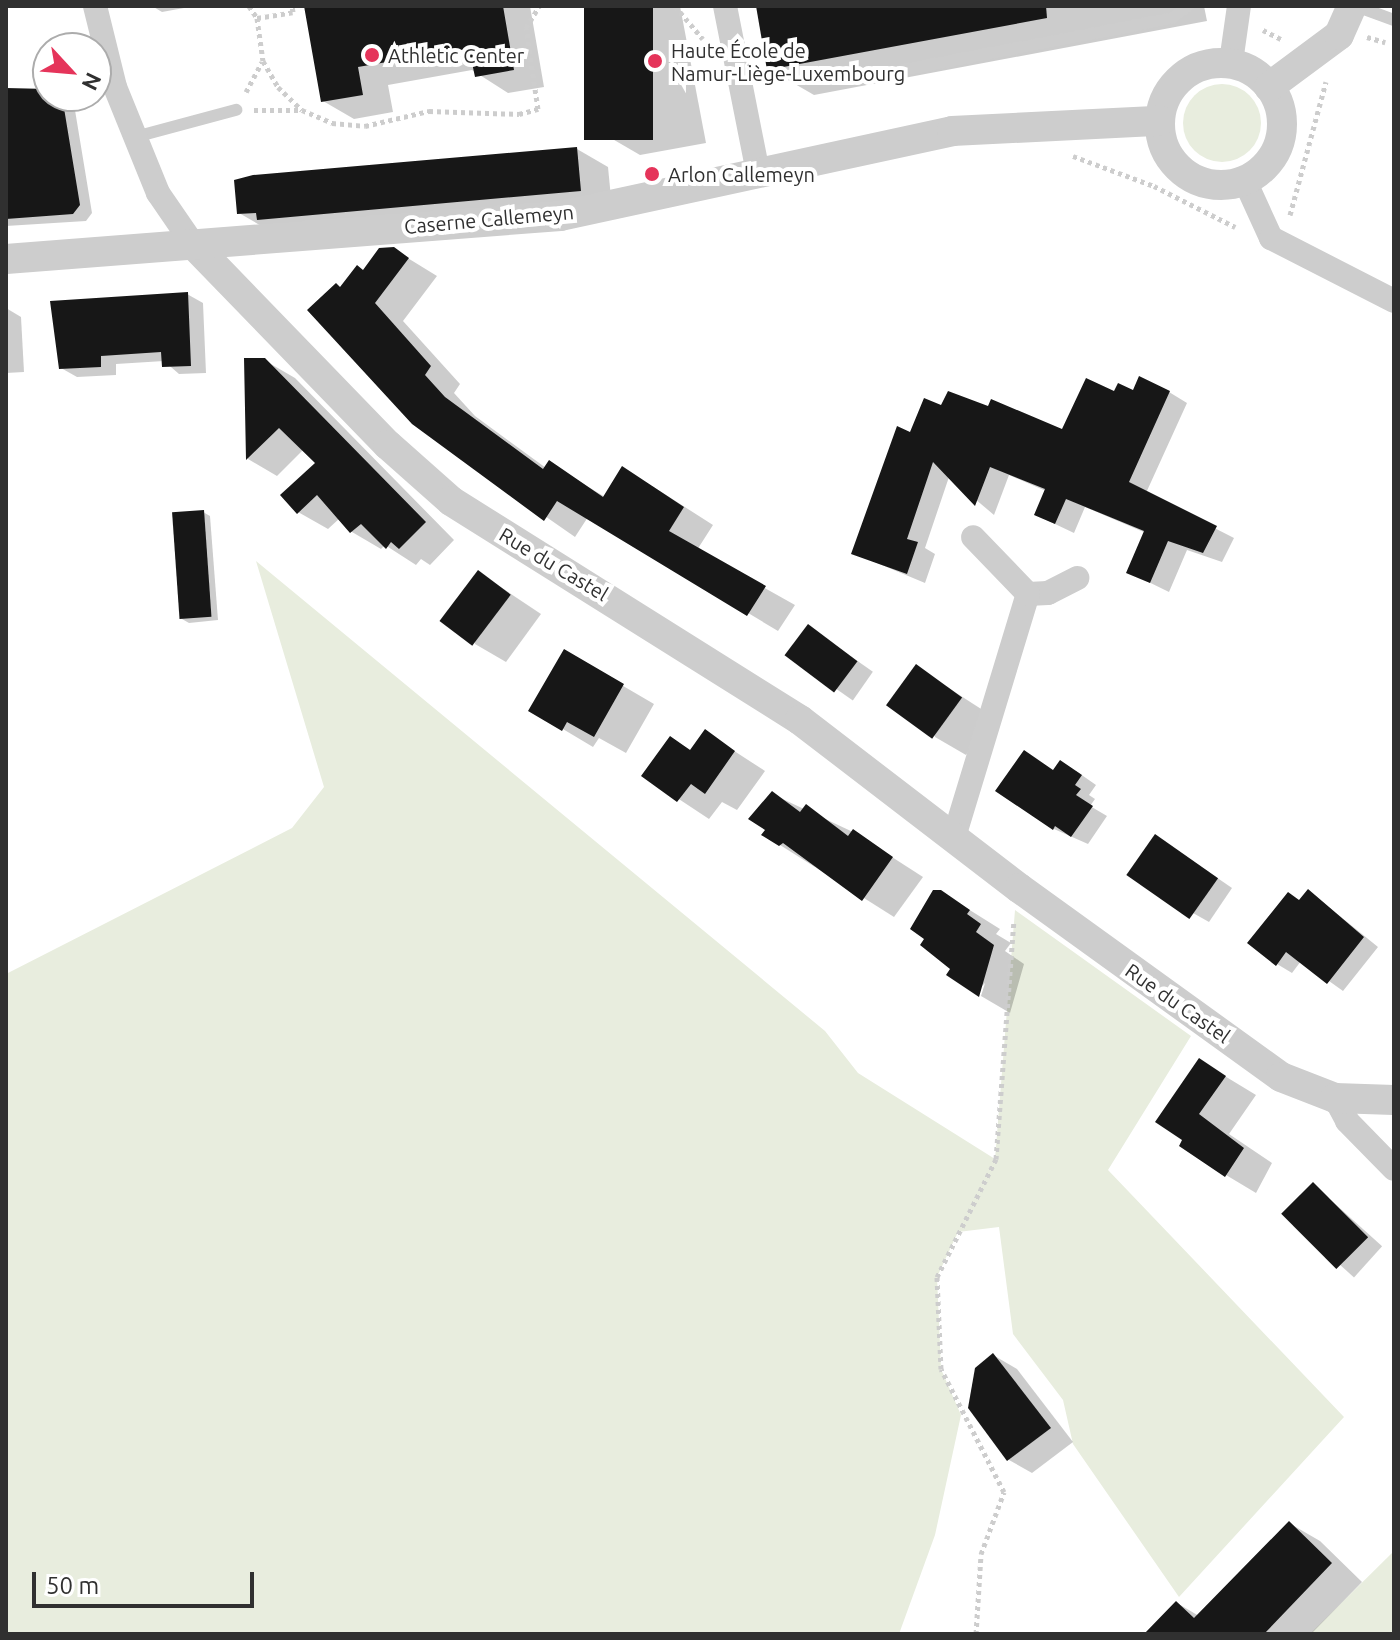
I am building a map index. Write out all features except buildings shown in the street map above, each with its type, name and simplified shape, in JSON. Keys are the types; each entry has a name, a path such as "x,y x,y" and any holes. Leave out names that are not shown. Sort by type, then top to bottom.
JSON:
{"street":[{"path":"95,6 115,87 158,193 193,244"},
{"path":"725,6 758,172"},
{"path":"1231,62 1239,6"},
{"path":"1269,87 1339,35 1354,6"},
{"path":"1231,62 1253,69 1269,87 1282,128 1277,150 1245,181 1221,186 1186,174 1163,146 1160,121 1175,84 1191,71 1231,62"},
{"name":"Caserne Callemeyn","path":"6,259 560,216 952,131 1160,121"},
{"path":"1245,181 1271,238 1394,301"},
{"name":"Rue du Castel","path":"193,244 388,445 451,501 800,720 1019,888 1281,1077 1335,1098 1394,1100"},
{"path":"973,537 1028,594 1048,593 1077,578"},
{"path":"954,837 1028,594"},
{"path":"1335,1098 1347,1121 1394,1169"}],"lane":[{"path":"903,70 1172,18 1188,6"},
{"path":"1354,6 1394,20"},
{"path":"135,137 236,110"}],"path":[{"path":"249,6 257,18 263,61 278,87 302,110 332,123 365,126 429,111 519,114 538,109 526,28 539,6"},
{"path":"257,18 293,12 292,6"},
{"path":"1262,16 1265,33 1287,39"},
{"path":"263,61 236,110 302,110"},
{"path":"1292,229 1290,210 1331,72"},
{"path":"1067,154 1154,186 1238,228"},
{"path":"976,1634 981,1554 1004,1492 941,1369 937,1277 996,1159 1019,888"}],"shaded area":[{"path":"1222,84 1237,87 1250,95 1258,108 1261,123 1258,138 1250,151 1237,159 1222,162 1207,159 1194,151 1186,138 1183,123 1186,108 1194,95 1207,87"},
{"path":"256,561 825,1031 858,1073 995,1159 1015,910 1191,1036 1108,1170 1344,1417 1179,1597 1073,1444 1063,1400 1013,1334 999,1227 958,1232 937,1277 941,1369 961,1415 935,1535 899,1634 6,1634 6,974 292,828 324,787"},
{"path":"1394,1551 1394,1634 1310,1634"}],"place":[{"name":"Athletic Center","path":"372,55"},
{"name":"Haute École de Namur-Liège-Luxembourg","path":"655,61"},
{"name":"Arlon Callemeyn","path":"652,174"}]}
